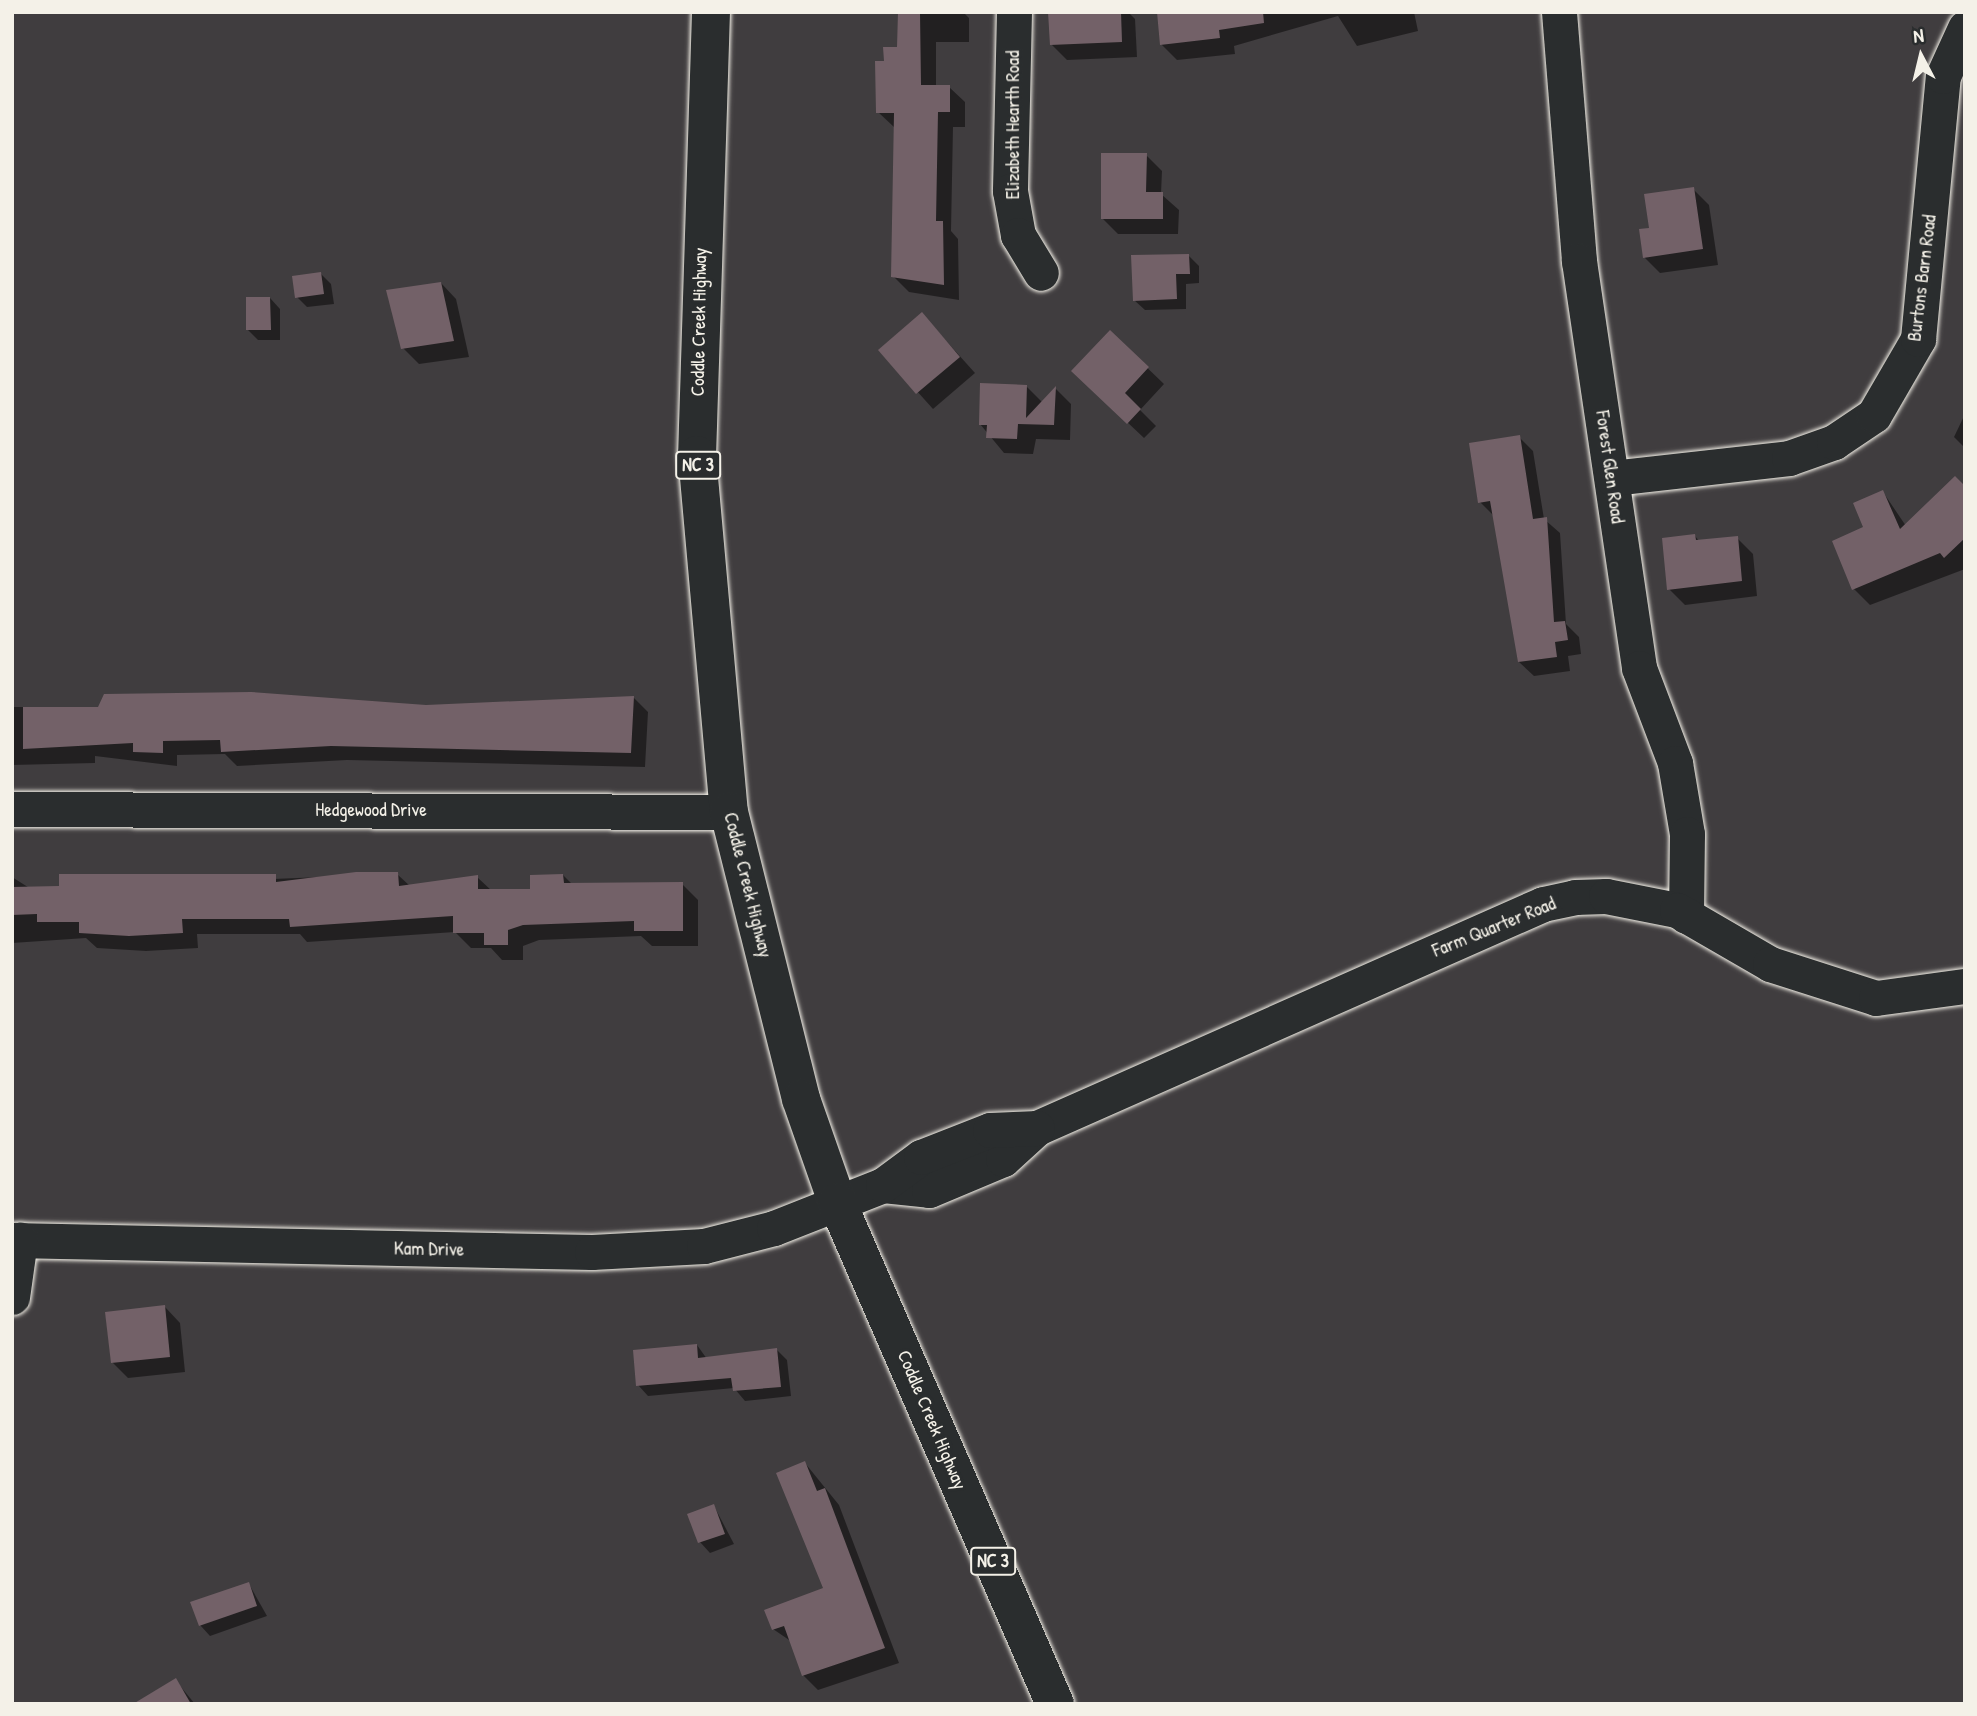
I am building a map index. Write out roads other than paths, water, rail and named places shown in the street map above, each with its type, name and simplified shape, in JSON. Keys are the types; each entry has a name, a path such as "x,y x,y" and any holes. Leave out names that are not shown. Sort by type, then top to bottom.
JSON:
{"main road":[{"name":"Coddle Creek Highway","path":"711,12 697,455 729,812 801,1099 837,1202 1055,1704"}],"street":[{"name":"Elizabeth Hearth Road","path":"1014,12 1010,191 1018,235 1041,272"},
{"name":"Forest Glen Road","path":"1559,12 1579,261 1639,668 1675,764 1687,834 1686,916"},
{"name":"Burtons Barn Road","path":"1612,478 1789,458 1834,442 1874,415 1918,339 1943,76 1965,28"},
{"name":"Hedgewood Drive","path":"12,809 729,812"},
{"name":"Farm Quarter Road","path":"837,1202 883,1185 921,1157 989,1130 1037,1128 1543,904 1606,895 1686,916 1770,964 1825,985 1876,998 1965,986"},
{"name":"Kam Drive","path":"16,1240 592,1252 704,1246 774,1228 837,1202"},
{"path":"12,1297 16,1240"}]}
